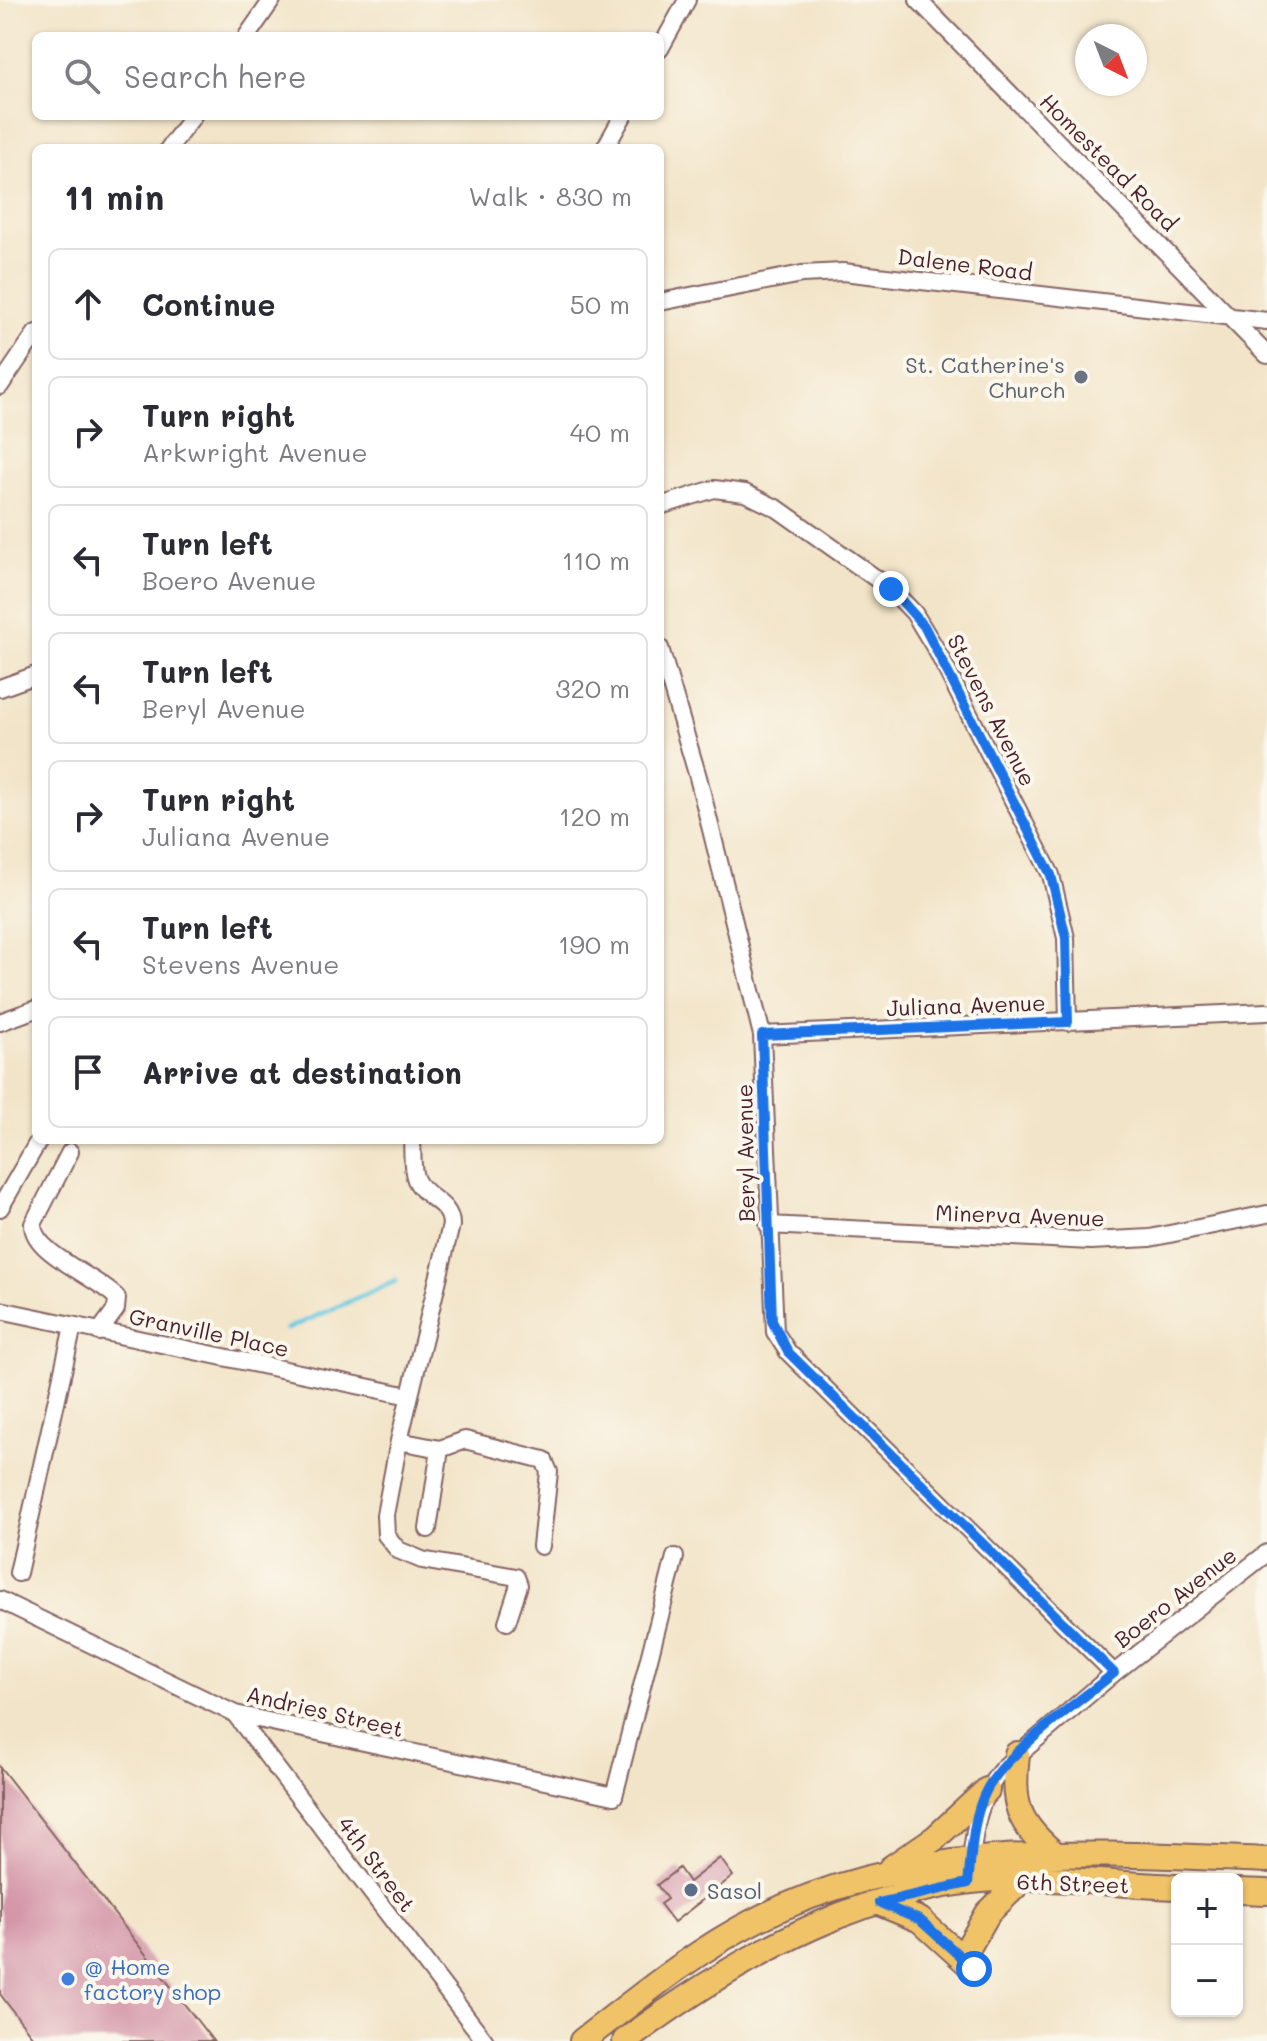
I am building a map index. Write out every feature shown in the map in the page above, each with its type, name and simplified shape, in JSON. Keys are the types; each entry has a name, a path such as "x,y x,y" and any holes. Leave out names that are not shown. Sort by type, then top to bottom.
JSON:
{"main road":[{"path":"1017,1754 1015,1791 1020,1816 1029,1830 1056,1855"},
{"path":"582,2041 726,1936 796,1902 879,1875 935,1838 987,1790"},
{"path":"879,1875 970,1871 1056,1855 1267,1860"},
{"path":"625,2041 744,1960 829,1919 970,1871"},
{"name":"6th Street","path":"970,1871 1024,1878 1171,1887"},
{"path":"879,1903 920,1920 971,1958 988,1913 1024,1878"},
{"path":"1243,1891 1267,1892"}],"street":[{"path":"250,32 272,0"},
{"path":"664,42 687,0"},
{"name":"Homestead Road","path":"918,0 1267,355"},
{"path":"172,144 190,120"},
{"path":"607,144 621,120"},
{"name":"Dalene Road","path":"664,301 802,274 843,272 1267,321"},
{"path":"0,386 32,339"},
{"name":"Stevens Avenue","path":"664,505 714,489 745,493 778,509 891,589 914,613 937,651 1051,875 1066,938 1068,1022"},
{"name":"Beryl Avenue","path":"664,662 698,777 762,1035 772,1321 779,1341 1114,1673"},
{"path":"0,688 32,676"},
{"path":"0,1022 32,1010"},
{"name":"Juliana Avenue","path":"762,1035 1267,1012"},
{"path":"0,1208 37,1144"},
{"path":"412,1144 416,1180 451,1215 399,1441 385,1515 386,1535 398,1550 422,1560 516,1577 519,1585 507,1622"},
{"path":"70,1152 33,1224 33,1232 42,1245 117,1298 116,1309 99,1332"},
{"name":"Minerva Avenue","path":"768,1225 1091,1241 1150,1238 1267,1214"},
{"name":"Granville Place","path":"0,1310 409,1396"},
{"path":"18,1573 73,1326"},
{"path":"399,1441 440,1449 465,1440 544,1460 549,1472 541,1546"},
{"path":"428,1529 440,1449"},
{"name":"Boero Avenue","path":"970,1871 975,1823 987,1790 1017,1754 1267,1553"},
{"name":"Andries Street","path":"0,1600 235,1714 614,1796 675,1557"},
{"name":"4th Street","path":"235,1714 485,2041"}],"building":[{"path":"0,1767 213,2041 36,2041 15,2014 0,1994"},
{"path":"720,1858 733,1876 674,1922 660,1904 667,1899 657,1885 679,1868 689,1882"}],"waterway":[{"path":"287,1329 396,1281"}],"place":[{"name":"St. Catherine's Church","path":"1081,377"},
{"name":"Sasol","path":"691,1890"},
{"name":"@ Home factory shop","path":"68,1979"}],"route":[{"path":"891,589 924,626 1051,875 1066,938 1068,1022 762,1035 766,1077 772,1321 779,1341 788,1352 1114,1673 1017,1754 994,1779 975,1823 968,1883 948,1885 879,1903 907,1912 920,1920 974,1969"}]}
